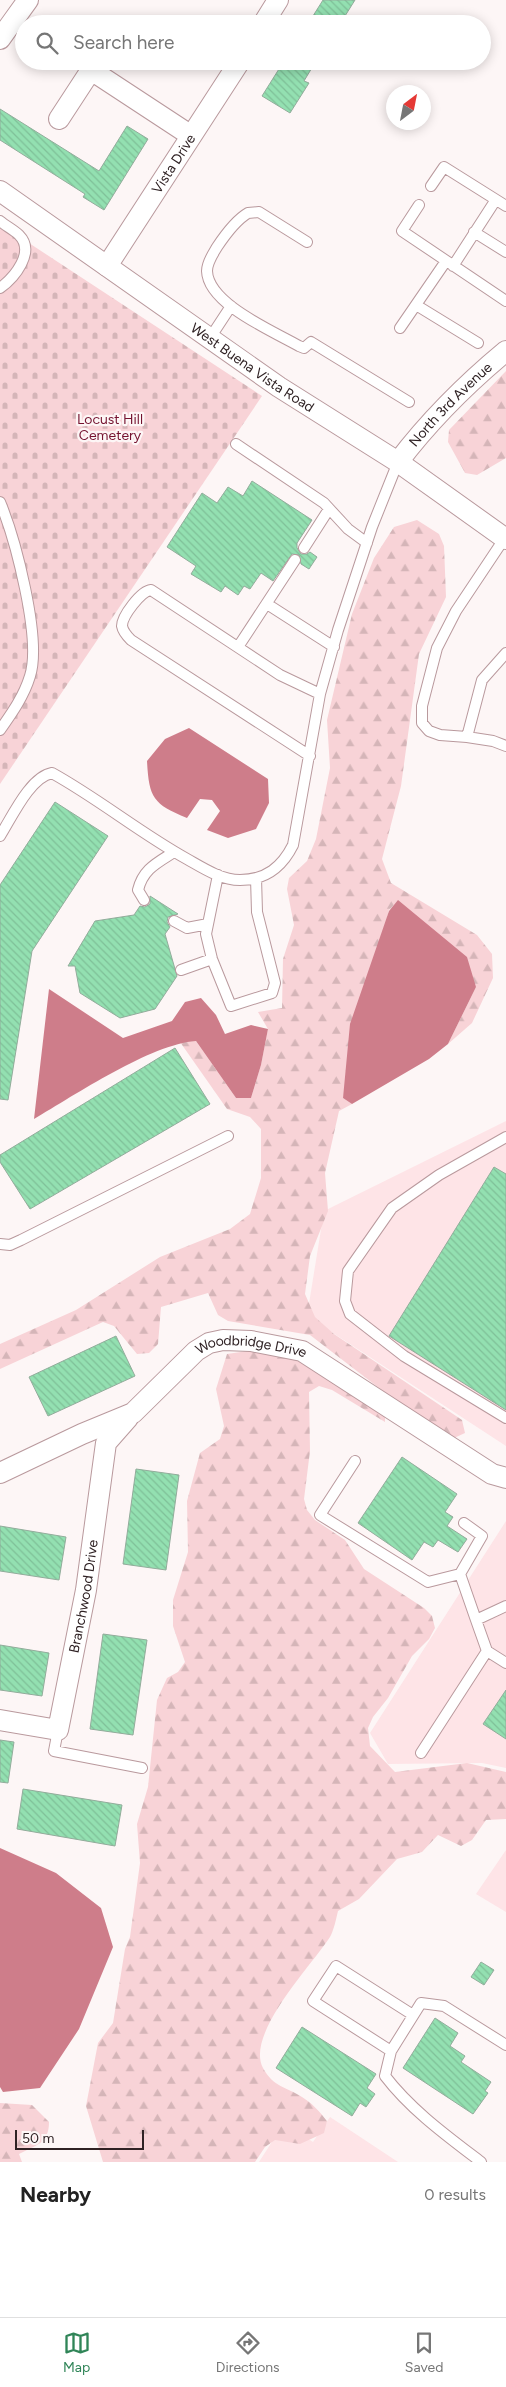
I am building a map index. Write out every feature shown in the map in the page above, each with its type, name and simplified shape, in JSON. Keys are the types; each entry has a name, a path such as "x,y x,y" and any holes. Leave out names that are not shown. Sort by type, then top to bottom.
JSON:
{"street":[{"path":"17,15 28,0"},
{"path":"269,15 278,0"},
{"path":"0,39 15,18"},
{"path":"59,119 91,70 190,135"},
{"name":"Vista Drive","path":"107,266 190,135 234,70"},
{"name":"West Buena Vista Road","path":"0,191 279,386 398,462 506,538"},
{"name":"North 3rd Avenue","path":"398,462 423,428 453,396 506,352"},
{"name":"Woodbridge Drive","path":"0,1473 82,1434 133,1413 182,1363 209,1343 223,1340 284,1346 302,1351 492,1474 506,1478"},
{"name":"Branchwood Drive","path":"58,1730 86,1590 106,1443 133,1413"},
{"path":"0,1720 58,1730"}],"lane":[{"path":"431,186 444,167 506,206"},
{"path":"400,328 474,232 495,200"},
{"path":"419,205 402,231 506,302"},
{"path":"307,242 260,212 248,213 222,240 208,266 210,284 216,294 231,306 299,346 304,348 311,342 409,402"},
{"path":"0,221 21,236 26,250 21,266 0,288"},
{"path":"474,232 506,252"},
{"path":"210,338 231,306"},
{"path":"416,306 478,343"},
{"path":"236,444 317,498 348,529 367,543"},
{"path":"0,836 34,783 42,774 52,773 174,852 218,875 239,880 256,878 275,870 286,859 293,845 320,694 367,543 398,462"},
{"path":"0,502 14,540 28,607 33,652 31,675 15,709 0,730"},
{"path":"304,548 330,509"},
{"path":"506,538 456,611 437,648 422,706 422,723 429,731 440,735 493,741 506,746"},
{"path":"238,647 295,560"},
{"path":"310,756 131,640 124,633 122,626 124,619 141,594 151,590 295,684 320,694"},
{"path":"267,604 334,647"},
{"path":"467,737 482,680 506,653"},
{"path":"144,900 138,890 140,879 147,868 174,852"},
{"path":"218,875 206,934 212,959 231,1006 272,993 275,982 257,912 256,878"},
{"path":"174,921 187,928 208,924"},
{"path":"181,970 212,959"},
{"path":"0,1244 10,1245 21,1240 228,1136"},
{"path":"506,1137 439,1175 392,1208 348,1271 345,1301 350,1314 404,1356 506,1418"},
{"path":"355,1461 320,1514 428,1582 460,1574 482,1536 464,1523"},
{"path":"460,1574 487,1651 506,1663"},
{"path":"476,1620 506,1606"},
{"path":"421,1753 487,1651"},
{"path":"58,1730 54,1751 142,1768"},
{"path":"391,2051 313,2001 336,1966 413,2015"},
{"path":"481,2162 400,2095 385,2076 391,2051 421,2003 444,2006 506,2045"}],"shaded area":[{"path":"189,728 268,779 269,803 256,829 228,838 207,830 220,811 212,800 200,799 187,818 160,804 155,798 149,784 147,761 165,739"},
{"path":"398,900 467,957 476,987 448,1044 429,1059 352,1104 343,1098 350,1024 389,911"},
{"path":"49,989 123,1038 172,1021 185,1002 201,998 216,1015 225,1034 251,1025 268,1029 261,1065 251,1098 236,1098 196,1041 178,1044 157,1051 136,1061 34,1119"},
{"path":"506,1121 506,1446 307,1316 324,1211"},
{"path":"506,1521 506,1768 482,1763 388,1764 370,1733"},
{"path":"0,1848 56,1873 101,1908 113,1947 79,2029 40,2088 3,2092 0,2087"},
{"path":"506,1850 506,1912 476,1894"},
{"path":"330,2117 398,2162 259,2162 284,2123 313,2142"}],"green space":[{"name":"Locust Hill Cemetery","path":"0,224 262,396 0,784"},
{"path":"506,371 506,458 477,475 465,473 448,442 449,430"},
{"path":"417,520 439,534 444,546 446,597 419,654 401,786 382,859 391,883 477,935 492,954 493,978 472,1023 448,1044 476,987 398,901 389,910 343,1098 352,1104 339,1111 325,1173 328,1211 310,1256 305,1294 315,1317 334,1334 462,1420 465,1433 454,1438 422,1421 310,1335 228,1321 218,1315 208,1293 161,1307 158,1344 149,1353 137,1354 114,1326 103,1322 0,1369 0,1344 76,1310 160,1257 230,1229 250,1214 261,1178 261,1129 250,1117 227,1109 180,1042 196,1041 236,1098 251,1098 261,1065 268,1029 258,1012 282,1008 283,959 294,925 287,889 289,878 307,861 316,839 330,768 327,720 352,614 374,558 394,527"},
{"path":"275,1347 385,1411 385,1422 332,1390 319,1386 309,1392 310,1451 304,1499 307,1510 315,1520 345,1540 364,1569 424,1608 432,1616 435,1628 429,1639 412,1656 388,1698 373,1717 368,1728 370,1746 395,1772 467,1763 506,1772 506,1819 486,1820 472,1840 461,1846 438,1835 422,1852 397,1859 359,1899 338,1911 330,1937 283,2000 263,2037 260,2054 263,2068 276,2083 306,2099 319,2111 327,2121 324,2133 300,2144 275,2140 265,2147 255,2162 103,2162 86,2106 98,2043 113,2023 125,1949 130,1937 140,1863 137,1824 148,1787 157,1700 167,1678 178,1672 185,1662 173,1626 173,1600 188,1552 187,1501 200,1453 220,1439 224,1426 216,1389 227,1354"},
{"path":"0,2103 32,2105 49,2122 47,2135 44,2139 36,2146 19,2154 22,2162 0,2162"}],"building":[{"path":"323,0 355,0 346,15 314,15"},
{"path":"278,70 311,70 304,81 309,83 290,113 262,96"},
{"path":"0,109 99,171 127,126 148,139 104,210 83,197 85,194 0,140"},
{"path":"252,481 312,520 297,543 297,548 301,554 310,552 317,557 309,569 301,564 299,555 292,554 273,581 261,573 250,589 244,586 238,595 225,586 221,592 191,574 196,566 167,547 202,493 217,503 228,487 243,496"},
{"path":"55,802 108,836 32,951 8,1100 0,1099 0,885"},
{"path":"150,896 178,914 168,917 167,922 170,927 165,934 177,976 155,1009 120,1018 80,993 75,966 68,966 95,921 134,915 140,906 145,907 150,904"},
{"path":"175,1048 210,1104 30,1209 0,1162 0,1155"},
{"path":"494,1167 506,1174 506,1410 389,1336"},
{"path":"116,1336 135,1376 48,1416 29,1377"},
{"path":"402,1457 457,1494 445,1512 453,1517 447,1526 467,1539 458,1552 438,1540 433,1547 424,1542 412,1560 358,1523"},
{"path":"136,1469 179,1475 166,1570 123,1564"},
{"path":"0,1526 66,1537 59,1580 0,1571"},
{"path":"103,1634 147,1640 133,1735 90,1729"},
{"path":"0,1645 49,1653 42,1696 0,1690"},
{"path":"506,1690 506,1739 483,1724"},
{"path":"0,1740 14,1742 8,1783 0,1782"},
{"path":"23,1789 122,1805 115,1846 17,1829"},
{"path":"481,1962 494,1970 484,1985 471,1977"},
{"path":"435,2018 458,2033 450,2046 465,2056 461,2062 491,2082 485,2091 488,2093 473,2114 403,2068"},
{"path":"302,2027 376,2074 367,2088 375,2094 366,2107 360,2103 352,2116 276,2068"}]}
